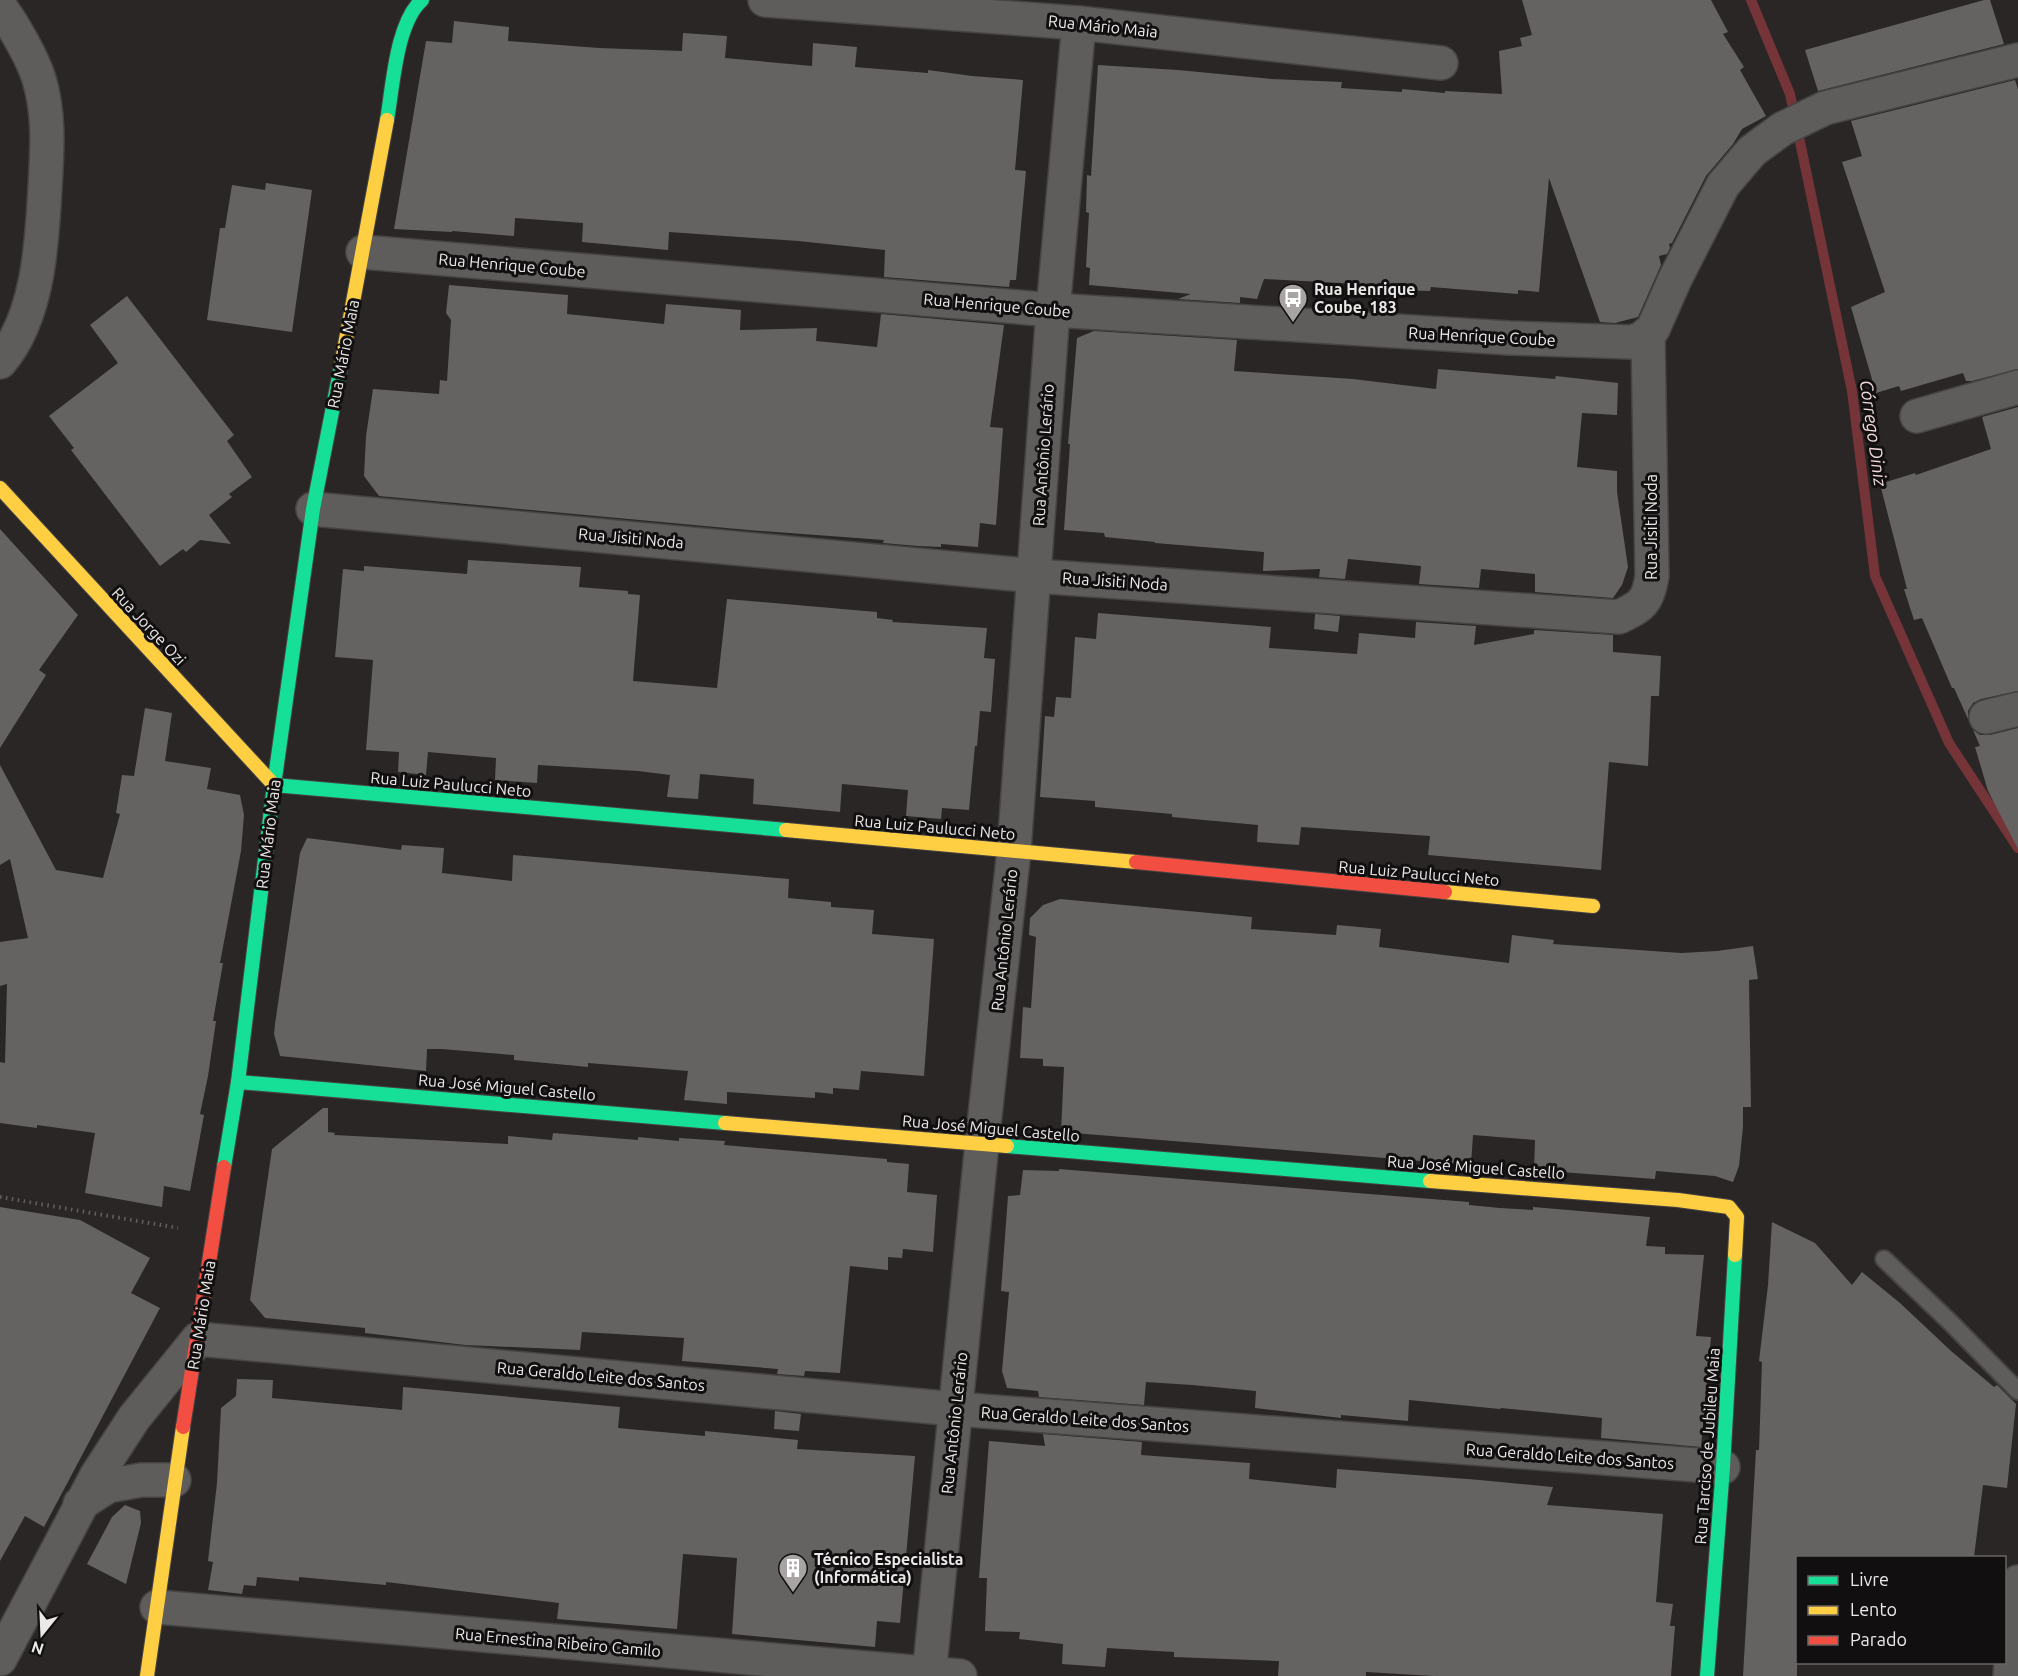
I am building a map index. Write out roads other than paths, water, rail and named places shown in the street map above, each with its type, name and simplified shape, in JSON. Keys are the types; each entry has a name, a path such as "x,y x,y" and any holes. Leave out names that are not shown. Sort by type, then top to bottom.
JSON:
{"street":[{"name":"Rua Mário Maia","path":"147,1676 174,1480 238,1082 274,785 314,509 403,28 414,7 422,0"},
{"name":"Rua Mário Maia","path":"765,0 1078,22 1441,63"},
{"path":"0,7 11,22 39,78 48,130 42,247 27,312 8,353 0,362"},
{"name":"Rua Antônio Lerário","path":"939,1675 956,1409 1014,850 1053,310 1078,22"},
{"path":"1640,338 1653,329 1675,279 1723,185 1752,150 1782,129 1825,108 2018,60"},
{"name":"Rua Henrique Coube","path":"363,252 1053,310 1509,338 1640,338"},
{"name":"Rua Jisiti Noda","path":"314,509 1035,576 1619,617 1638,608 1649,594 1653,576 1640,338"},
{"path":"1917,416 2018,387"},
{"name":"Rua Jorge Ozi","path":"0,488 274,785"},
{"path":"1986,717 2018,709"},
{"name":"Rua Luiz Paulucci Neto","path":"274,785 1014,850 1593,906"},
{"name":"Rua José Miguel Castello","path":"238,1082 1678,1200 1729,1207 1737,1217"},
{"name":"Rua Tarciso de Jubileu Maia","path":"1707,1676 1723,1467 1737,1217"},
{"path":"0,1659 97,1475 134,1418 198,1339"},
{"name":"Rua Geraldo Leite dos Santos","path":"198,1339 956,1409 1723,1467"},
{"path":"80,1504 108,1486 141,1480 174,1480"},
{"path":"2010,1676 2018,1582"},
{"name":"Rua Ernestina Ribeiro Camilo","path":"157,1606 939,1675"}],"lane":[{"path":"1884,1259 2018,1390"}],"waterway":[{"name":"Córrego Diniz","path":"1751,0 1790,94 1852,391 1875,576 1949,743 2018,848"}],"place":[{"name":"Rua Henrique Coube, 183","path":"1293,324"},
{"name":"Técnico Especialista (Informática)","path":"793,1594"}]}
